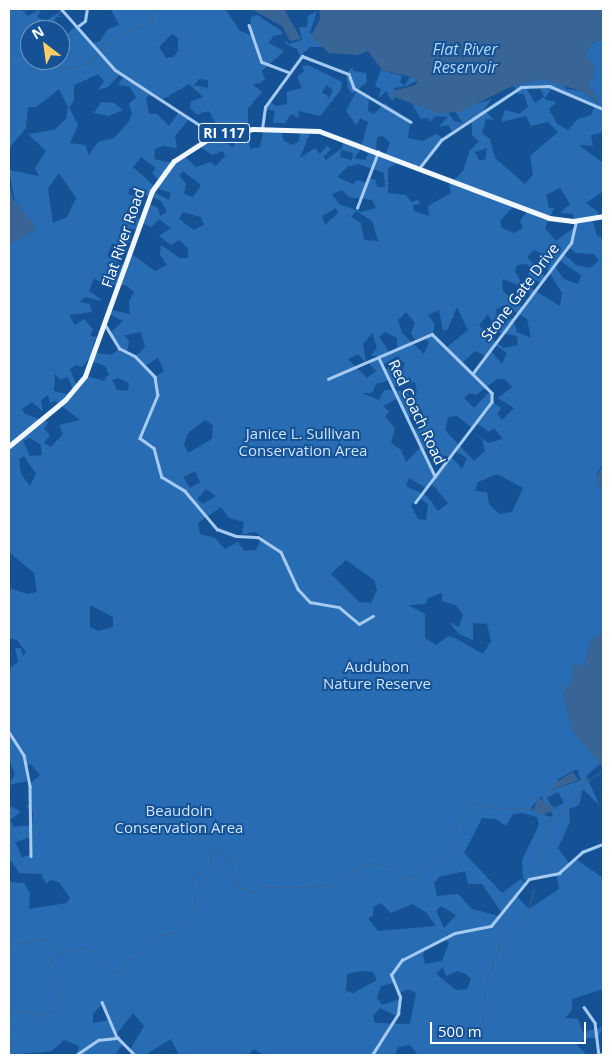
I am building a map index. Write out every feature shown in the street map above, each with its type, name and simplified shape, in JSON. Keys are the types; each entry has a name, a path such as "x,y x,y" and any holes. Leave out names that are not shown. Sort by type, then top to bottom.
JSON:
{"main road":[{"name":"Flat River Road","path":"9,446 81,383 106,326 152,190 174,161 209,138 262,129 319,131 378,151 549,218 576,221 603,216"}],"street":[{"path":"61,9 115,70 201,126 209,138"},
{"path":"77,27 85,21 87,9"},
{"path":"249,25 262,62 288,72"},
{"path":"262,129 264,107 300,56 349,74 354,88 411,122"},
{"path":"420,167 437,143 521,87 549,86 603,109"},
{"path":"357,208 378,151"},
{"name":"Stone Gate Drive","path":"473,373 572,241 576,221"},
{"path":"106,326 118,348 135,356 155,377 158,395 140,438 154,448 162,477 186,491 219,530 258,537 281,552 298,589 310,602 339,607 359,624 373,616"},
{"path":"328,379 432,334 473,373 494,398 416,502"},
{"name":"Red Coach Road","path":"379,358 435,477"},
{"path":"9,732 24,755 30,786 31,856"},
{"path":"372,1055 398,1014 400,997 391,975 402,960 455,933 491,926 529,879 559,873 582,852 603,844"},
{"path":"102,1002 118,1038 135,1055"},
{"path":"584,1007 595,1023 601,1054 595,1055"},
{"path":"76,1055 98,1040 118,1038"}],"green space":[{"path":"9,9 20,9 28,16 40,9 37,18 47,20 20,20 20,70 70,70 70,31 76,26 92,44 100,41 108,29 119,25 111,9 225,9 240,31 250,35 251,17 257,15 283,34 273,36 269,43 284,51 262,71 265,80 253,85 262,92 248,108 248,123 241,123 242,130 248,129 250,149 260,147 264,129 280,129 284,141 293,145 299,141 300,130 311,130 300,158 315,148 320,154 327,146 331,149 323,157 326,160 342,148 344,137 362,144 368,122 360,118 356,125 346,111 357,90 352,94 348,88 346,73 353,67 353,71 366,73 367,82 358,90 369,95 368,111 374,114 385,103 410,121 408,138 423,141 436,134 443,138 420,167 398,163 388,168 388,193 406,195 411,202 418,200 421,204 413,205 414,211 429,216 428,206 451,193 448,178 454,180 463,171 470,150 479,142 472,135 472,118 452,131 448,125 438,127 448,117 435,116 430,122 428,118 421,119 412,104 448,112 454,121 463,123 455,111 492,99 484,109 494,120 486,119 482,133 490,139 495,158 525,184 533,175 530,156 558,132 548,122 531,126 526,116 501,122 505,110 519,114 528,107 524,94 518,94 514,85 537,79 560,80 566,89 582,91 600,105 588,83 596,70 585,54 591,44 603,39 603,132 591,135 593,146 579,145 603,163 602,192 586,203 598,212 599,217 592,219 597,236 603,238 603,464 597,473 603,498 603,632 591,641 584,665 572,665 572,682 563,692 571,728 601,763 586,776 600,806 583,789 579,805 569,809 570,822 558,848 569,863 574,858 603,878 603,989 572,999 572,1010 565,1018 578,1019 583,1032 603,1027 598,1038 586,1038 577,1045 587,1055 418,1055 410,1045 398,1047 395,1055 264,1055 254,1049 248,1055 179,1055 171,1039 145,1055 135,1055 130,1050 144,1026 133,1013 116,1035 123,1043 115,1055 77,1055 79,1046 64,1040 52,1051 9,1055 9,882 24,883 30,894 29,909 67,903 70,898 59,882 51,880 46,884 41,874 19,873 9,857 9,805 21,812 10,820 14,827 32,825 33,812 26,806 32,804 30,784 40,775 31,764 25,767 27,781 9,785 15,774 9,760 9,669 18,662 15,648 21,648 23,656 26,652 17,640 9,638 9,588 27,594 37,592 34,573 9,552 9,239 35,225 15,202 9,170 39,176 35,168 46,151 28,134 54,130 66,119 68,107 59,89 36,107 28,107 26,128 9,148","holes":["172,34 178,38 178,50 174,57 166,58 159,47","98,74 104,81 98,90 108,87 120,74 124,76 118,85 129,86 136,97 129,104 132,113 129,121 114,138 98,142 89,155 85,145 70,143 78,125 69,107 74,100 74,85","199,79 208,80 208,88 194,85","189,84 203,97 191,101 190,108 196,114 209,111 218,128 217,135 197,144 212,155 223,151 225,156 216,166 210,162 196,167 182,154 172,163 154,159 155,149 162,146 177,148 175,136 189,119 179,112 169,126 157,114 149,114 146,98 152,92 163,99","539,85 544,97 535,103 525,86","552,88 595,106 591,115 578,119 568,130 557,124 549,109 556,102 544,99","231,131 236,140 233,147 224,142 224,133","383,136 390,143 386,153 376,150 377,137","487,148 485,160 479,160 475,152","361,149 368,154 365,160 354,158","341,150 353,153 352,160 340,157","141,157 156,168 152,173 158,180 154,186 133,167","359,164 384,173 385,187 377,187 376,180 368,178 366,183 357,180 353,184 337,177 348,166","183,171 201,185 193,197 184,194 186,183 179,176","59,173 76,198 67,217 53,223 48,188","154,187 171,193 169,200 152,191","130,188 161,201 167,212 160,216 158,208 146,203 140,219 124,216 135,196 128,194","560,188 570,204 560,213 573,214 575,227 556,241 545,228 554,208 549,208 546,195","342,190 349,197 372,200 376,208 361,212 339,204 332,194","515,205 528,210 520,221 523,228 514,233 502,228 500,221","336,208 338,213 325,225 322,216","356,211 372,221 378,241 364,240 361,223 351,217","183,212 201,217 204,225 194,230 179,219","159,219 171,228 159,236 171,245 179,240 188,248 188,258 180,258 161,245 160,255 167,265 155,271 130,253 125,266 107,256 112,244 133,242 128,240 129,234 120,237 121,226 137,230 140,222 151,227","568,247 576,253 594,254 599,261 590,268 576,265 563,253","534,250 549,257 544,264 562,293 560,306 521,282 515,271 517,265 527,264 531,269 528,274 540,283 545,276 527,257","558,259 581,275 578,284 564,279 554,265","94,278 103,284 126,285 134,292 129,302 130,314 111,310 109,314 123,321 111,332 119,349 111,355 92,352 94,340 101,338 90,336 93,329 84,319 75,325 69,315 92,312 90,304 80,302 85,297 103,301 89,291","502,279 528,289 531,296 522,307 503,291","504,305 527,319 531,338 517,332 513,319 497,317 496,310","457,307 468,330 447,347 433,333 435,324 428,315 439,310 443,331 448,329","406,312 415,323 411,333 415,340 423,337 429,342 424,354 402,333 398,320","488,314 497,332 517,336 518,345 503,348 479,325","141,332 145,347 136,356 127,352 129,341 124,335","385,332 397,338 397,348 389,352 379,337","372,333 377,347 371,356 381,356 369,363 376,371 367,378 348,359 358,354 366,363 363,344","495,345 507,353 502,364 490,350","475,351 486,356 473,373 463,362","397,356 405,364 402,371 397,373 393,367 385,370 383,365","158,358 164,371 155,377 146,365","88,360 105,366 109,374 104,381 86,376 78,385 70,369 76,365 82,367","55,374 60,380 68,377 73,390 70,395 54,391","118,378 129,383 128,391 117,390 112,380","497,379 505,379 512,387 498,398 514,408 502,420 497,414 501,408 492,402 490,391 474,408 464,398 470,393 476,395","389,380 393,386 415,382 417,393 409,396 406,391 384,390 379,400 362,393 372,393 376,384","48,395 50,403 55,401 80,420 59,425 63,434 51,447 44,443 50,435 44,429 48,422 25,414 22,409 32,402 43,412 41,400","398,398 408,418 422,409 422,418 429,423 413,430 421,447 406,462 401,450 391,443 395,428 385,417 389,411 383,406","457,416 472,428 476,423 489,432 494,428 503,439 488,443 472,430 482,439 485,451 474,461 445,430 448,417","205,420 213,425 212,439 188,453 184,445 188,433","30,438 41,445 42,455 30,456 23,441","435,446 443,456 451,456 435,476 423,450","455,451 467,458 462,469 451,456","24,456 36,474 30,486 21,474 19,459","195,471 200,482 190,488 183,477","497,474 523,488 512,512 499,514 489,504 487,492 475,491 478,482","409,478 426,488 431,483 448,503 438,511 427,496 406,486","206,489 216,496 203,504 197,499","419,498 428,504 426,520 418,519 411,505","221,507 229,518 244,522 242,534 255,532 262,537 256,550 244,551 238,542 225,549 215,538 200,534 198,523","346,560 374,580 377,590 371,603 359,602 331,574","442,593 442,601 456,605 463,615 459,627 449,622 459,634 473,640 473,623 487,624 491,641 483,654 448,636 436,645 425,638 425,614 408,605 425,604 428,598","90,605 113,617 113,627 98,631 90,627","577,769 581,780 553,790 558,779","558,792 564,803 553,809 547,798","541,796 553,815 550,817 530,809","523,813 537,817 539,825 522,860 523,878 526,882 556,874 559,889 529,909 516,895 525,883 521,879 502,893 464,853 482,818 496,819 506,826 513,814","32,837 31,855 22,857 15,842","465,871 468,884 482,884 502,913 499,916 472,909 458,894 437,896 434,883 439,877","381,903 391,913 412,904 426,912 436,926 378,931 368,918 373,916 373,907","441,906 456,915 444,928 436,911","445,938 449,943 442,961 425,964 423,955 427,946","443,967 446,976 458,971 466,974 471,979 467,989 456,990 436,974","361,971 373,972 377,980 353,993 346,991 347,974","393,983 400,993 408,989 416,993 410,1024 375,1023 373,1016 380,1008 397,1016 400,999 382,1005 377,998 381,986","101,1005 110,1020 93,1023 93,1014"]},
{"path":"65,9 55,20 47,20"},
{"path":"317,11 310,32 323,47 310,47 300,56 297,49 286,44 284,39 289,44 302,40 299,27 307,27 308,16"},
{"path":"308,65 342,82 341,90 320,116 298,111 299,118 291,114 285,123 273,123 275,111 264,109 269,101 276,106 287,104 287,92 302,88 297,77 304,71 302,66","holes":["326,85 333,90 326,104 329,96 322,93"]},
{"path":"381,70 402,76 400,82 404,86 410,77 421,79 406,86 394,88 396,97 392,101 386,91 378,99 381,89 375,86"},
{"path":"101,102 114,103 123,110 108,116 94,113"}],"water":[{"path":"251,9 284,9 301,39 290,41 282,26"},
{"name":"Flat River Reservoir","path":"319,9 603,9 603,41 593,42 585,54 596,70 588,83 602,106 582,91 540,79 508,88 462,111 440,114 392,96 393,91 416,85 418,79 382,70 368,51 358,55 329,53 311,36 320,19"},
{"path":"9,184 13,200 34,223 35,230 17,242 9,242"},
{"path":"603,464 603,497 596,479"},
{"path":"603,632 603,768 571,728 563,692 572,682 572,665 584,665 591,641"},
{"path":"573,772 578,780 552,790 556,782"},
{"path":"538,797 556,808 543,815 533,812"}],"waterway":[{"path":"70,67 86,64 120,34 153,22 148,9"},
{"path":"9,60 20,54"},
{"path":"579,777 588,780 603,771"},
{"path":"539,875 536,863 549,832 546,822 570,806 589,780"},
{"path":"543,801 552,790"},
{"path":"285,888 339,884 358,866 370,863 392,867 401,878 416,875 460,851 455,826 474,803 497,809 532,808"},
{"path":"157,807 216,848"},
{"path":"9,1017 23,1010 38,1016 56,1009 62,993 47,968 57,954 81,947 92,951 111,974 123,969 127,960 134,959 157,936 173,933 196,910 191,878 208,867 213,849 231,860 235,886 254,892 263,887 283,887"},
{"path":"470,1033 476,1033 482,1022 486,983 502,937 526,917 534,889"},
{"path":"9,944 49,939 60,953"},
{"path":"9,1036 13,1047"},
{"path":"14,1049 14,1055"}],"park label":[{"name":"Janice L. Sullivan Conservation Area","path":"303,442"},
{"name":"Audubon Nature Reserve","path":"377,674"},
{"name":"Beaudoin Conservation Area","path":"179,818"}]}
